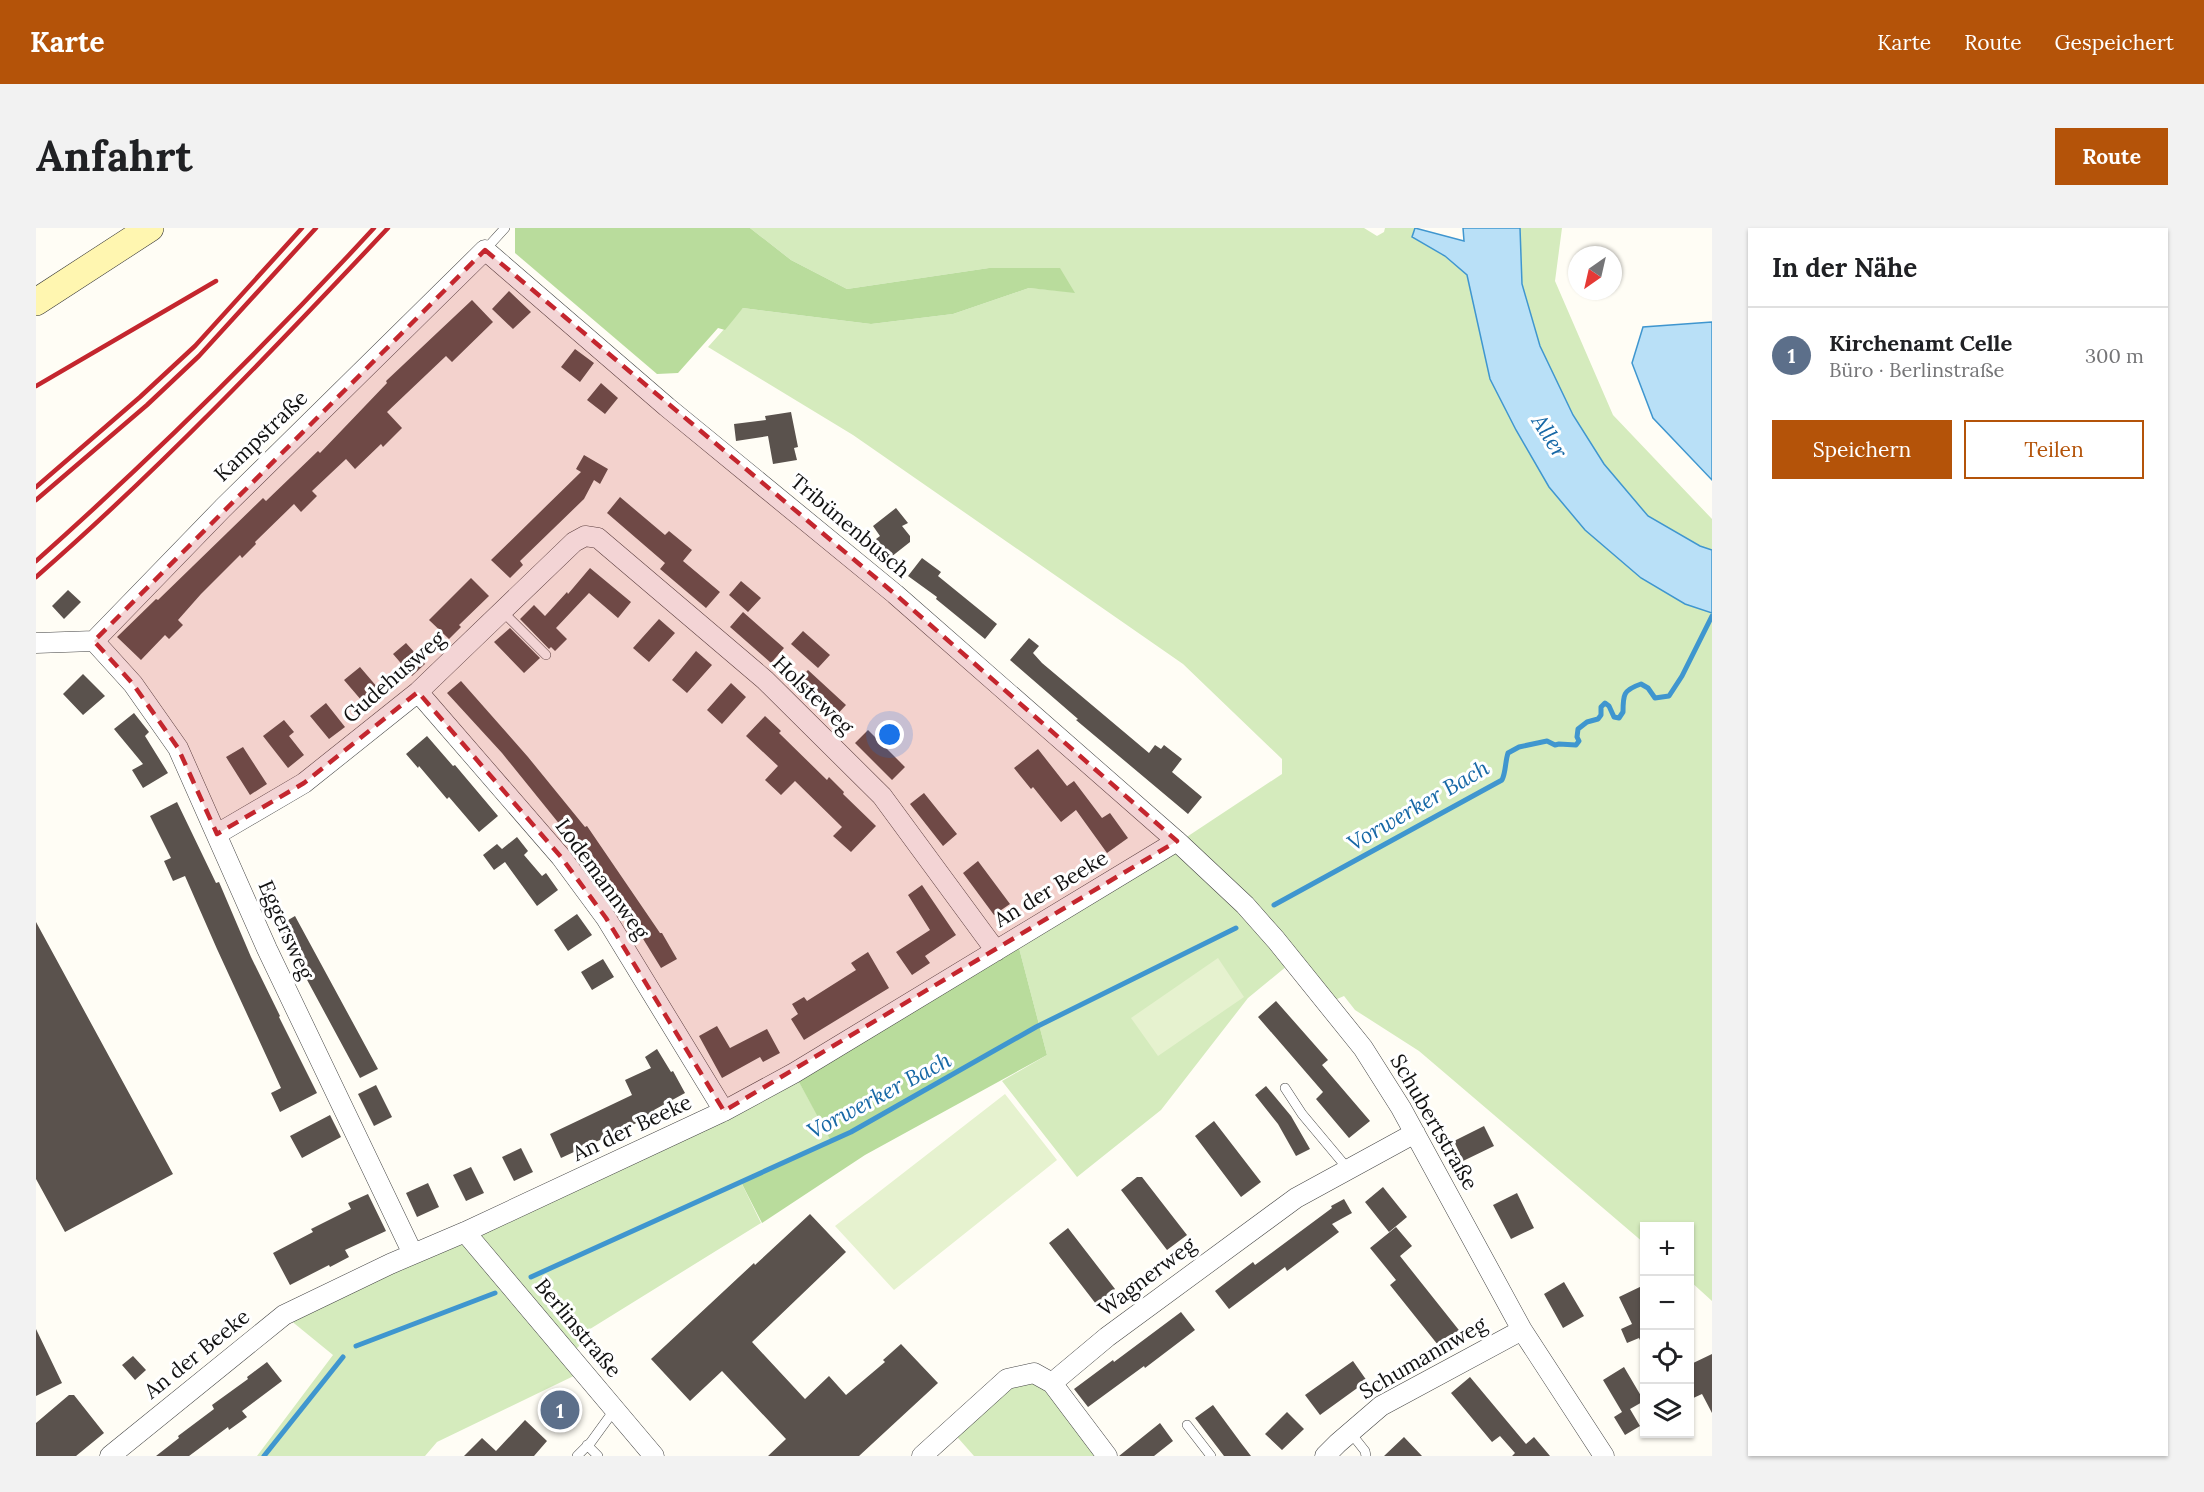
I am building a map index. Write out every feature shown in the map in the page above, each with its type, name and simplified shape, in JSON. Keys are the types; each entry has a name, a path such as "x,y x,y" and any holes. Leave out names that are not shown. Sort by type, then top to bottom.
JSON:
{"street":[{"path":"36,302 137,234"},
{"name":"Kampstraße","path":"94,640 223,508 485,250"},
{"name":"Tribünenbusch","path":"485,250 667,407 895,594 1178,842"},
{"name":"Gudehusweg","path":"217,834 304,783 418,692 574,542 585,536"},
{"name":"Holsteweg","path":"585,536 598,538 765,680 882,796 996,951"},
{"path":"36,643 94,640"},
{"name":"Eggersweg","path":"94,640 134,684 178,748 267,949 413,1254"},
{"name":"Lodemannweg","path":"418,692 561,857 612,928 724,1111"},
{"name":"An der Beeke","path":"110,1456 284,1315 724,1111 794,1073 1178,842"},
{"name":"Schubertstraße","path":"1178,842 1245,905 1363,1048 1401,1108 1522,1329 1604,1456"},
{"name":"Wagnerweg","path":"1052,1383 1107,1337 1296,1198 1415,1133"},
{"name":"Berlinstraße","path":"465,1232 654,1456"},
{"name":"Schumannweg","path":"1325,1456 1381,1406 1522,1329"},
{"path":"922,1456 1007,1379 1034,1373 1052,1383 1107,1456"}],"lane":[{"name":"Kampstraße","path":"485,250 505,228"},
{"path":"503,612 546,655"},
{"path":"1285,1088 1302,1114 1348,1169"},
{"path":"577,1456 615,1409"},
{"path":"1186,1425 1211,1456"},
{"path":"1350,1432 1365,1451 1366,1456"},
{"path":"587,1445 598,1456"}],"highlighted area":[{"path":"485,250 895,594 1177,841 724,1111 606,918 561,857 418,692 304,783 217,834 178,748 133,684 94,641"}],"green space":[{"path":"515,228 750,228 791,260 847,289 989,268 1060,268 1075,293 1029,288 953,314 871,324 743,308 725,330 718,328 678,373 657,374 515,253"},
{"path":"750,228 1364,228 1377,236 1384,232 1385,228 1415,228 1412,237 1445,256 1467,275 1490,379 1549,487 1685,604 1712,613 1712,1301 1694,1285 1694,1222 1640,1222 1640,1240 1419,1051 1355,1010 1344,996 1328,1003 1293,961 1248,998 1161,1110 1077,1177 1002,1081 1047,1055 1019,948 1282,774 1282,759 1183,664 853,435 708,347 743,308 871,324 953,314 1029,288 1074,292 989,268 847,289 791,260"},
{"path":"1520,228 1562,228 1555,281 1613,415 1712,519 1712,550 1700,546 1648,516 1604,464 1573,415 1540,346 1522,283"},
{"path":"1019,948 1047,1055 865,1155 762,1223 741,1182 831,1141 794,1073 818,1057"},
{"path":"1218,958 1244,997 1158,1056 1131,1018"},
{"path":"794,1073 832,1141 741,1182 761,1223 582,1334 579,1346 570,1355 584,1371 437,1442 425,1456 257,1456 333,1355 284,1315"},
{"path":"1005,1094 1057,1160 894,1290 835,1226"},
{"path":"1034,1373 1107,1456 974,1456 951,1430 1007,1379"}],"water":[{"name":"Aller","path":"1415,228 1464,241 1463,228 1520,228 1522,284 1540,346 1573,415 1604,464 1648,516 1700,546 1712,550 1712,613 1685,604 1641,578 1585,530 1549,487 1490,379 1467,275 1445,256 1412,237"},
{"path":"1712,322 1712,480 1653,418 1632,363 1643,327"}],"building":[{"path":"509,291 531,312 513,329 492,309"},
{"path":"472,300 493,322 452,362 446,356 387,412 402,428 383,447 381,444 355,469 346,459 312,491 317,496 301,512 294,504 242,558 240,555 201,594 178,620 183,625 169,639 165,635 141,660 117,637 263,498 266,501 318,451 320,453 387,383 386,381"},
{"path":"575,349 594,363 580,382 561,367"},
{"path":"601,383 618,398 605,414 587,400"},
{"path":"791,412 798,447 794,448 797,460 773,464 768,436 736,441 734,424 766,420 765,416"},
{"path":"584,455 608,469 600,484 594,480 584,499 520,561 523,565 510,578 491,560 581,472 576,469"},
{"path":"620,497 665,535 669,531 692,550 683,561 720,592 706,608 660,569 665,563 607,513"},
{"path":"896,508 908,523 902,526 910,536 910,542 891,557 876,539 880,536 873,526"},
{"path":"922,558 941,572 938,576 997,624 985,639 936,599 937,597 908,576"},
{"path":"590,568 631,602 618,618 589,593 556,628 567,639 555,651 551,647 549,649 520,619 534,605 545,616"},
{"path":"471,578 489,596 459,625 461,627 449,639 429,620"},
{"path":"741,581 761,598 748,612 729,595"},
{"path":"68,590 81,602 64,619 52,606"},
{"path":"743,612 784,648 771,663 730,627"},
{"path":"659,619 675,633 649,662 633,648"},
{"path":"510,628 540,658 524,673 494,642"},
{"path":"803,631 830,655 818,668 791,644"},
{"path":"1029,638 1039,646 1033,653 1042,663 1149,753 1155,745 1161,749 1164,745 1182,759 1172,772 1202,797 1188,814 1076,720 1078,719 1010,660"},
{"path":"406,643 425,664 412,676 393,654"},
{"path":"696,651 712,665 687,693 672,680"},
{"path":"360,667 384,695 368,708 344,680"},
{"path":"808,670 846,705 832,720 794,684"},
{"path":"83,674 105,696 83,715 63,694"},
{"path":"461,681 528,757 585,827 587,826 662,933 677,959 661,968 616,895 614,896 563,825 561,826 502,753 447,693"},
{"path":"731,683 746,697 722,724 707,710"},
{"path":"326,703 345,727 329,739 310,716"},
{"path":"134,713 149,732 145,736 168,773 143,788 132,770 143,764 114,729"},
{"path":"765,716 781,731 779,733 827,780 829,777 876,826 851,852 833,836 842,827 795,781 781,795 765,780 778,766 746,736"},
{"path":"284,720 294,732 289,736 304,755 288,768 263,736"},
{"path":"868,730 905,767 892,780 855,743"},
{"path":"427,736 498,816 479,832 449,797 447,799 406,754"},
{"path":"243,747 267,784 250,795 226,757"},
{"path":"1038,749 1067,786 1074,781 1102,818 1110,813 1128,838 1107,853 1076,810 1061,822 1033,787 1031,789 1014,768"},
{"path":"924,793 957,834 943,846 910,804"},
{"path":"177,802 216,883 219,882 251,957 317,1093 280,1112 271,1093 281,1088 185,876 173,881 164,861 171,858 150,816"},
{"path":"517,837 528,851 524,855 542,876 546,873 558,890 537,906 505,862 494,870 483,855 497,844 502,849"},
{"path":"978,861 1010,904 994,915 963,873"},
{"path":"922,885 956,935 925,956 930,963 912,975 896,952 930,930 908,895"},
{"path":"577,914 592,935 568,951 554,930"},
{"path":"295,916 378,1069 360,1078 278,926"},
{"path":"36,922 173,1174 65,1232 36,1179"},
{"path":"868,952 889,988 804,1040 791,1019 798,1014 792,1004 804,997 807,1001 856,970 851,963"},
{"path":"603,959 614,977 592,990 581,972"},
{"path":"1276,1001 1328,1060 1322,1065 1370,1121 1349,1138 1316,1099 1323,1092 1258,1017"},
{"path":"717,1026 730,1048 767,1029 780,1053 763,1062 760,1057 722,1078 699,1036"},
{"path":"657,1049 685,1093 654,1110 656,1114 561,1158 550,1134 632,1095 625,1080 651,1068 645,1057"},
{"path":"376,1085 392,1117 374,1126 358,1094"},
{"path":"1266,1086 1291,1116 1310,1149 1296,1156 1278,1124 1255,1095"},
{"path":"330,1115 341,1137 302,1158 290,1136"},
{"path":"1214,1121 1261,1182 1241,1197 1195,1136"},
{"path":"1484,1126 1494,1146 1463,1161 1454,1141"},
{"path":"521,1148 533,1172 514,1181 502,1157"},
{"path":"471,1167 484,1193 466,1201 453,1175"},
{"path":"1137,1177 1142,1177 1187,1235 1167,1250 1121,1190"},
{"path":"428,1183 439,1207 417,1217 406,1193"},
{"path":"1383,1187 1407,1217 1389,1232 1365,1202"},
{"path":"1517,1193 1534,1228 1511,1239 1493,1205"},
{"path":"368,1194 386,1231 345,1250 349,1257 290,1285 273,1253 313,1232 311,1229 351,1209 348,1203"},
{"path":"1344,1199 1352,1213 1332,1224 1339,1232 1287,1271 1285,1267 1229,1309 1215,1291 1253,1262 1255,1265 1332,1208 1331,1206"},
{"path":"810,1214 846,1252 752,1342 805,1399 829,1376 846,1395 885,1362 883,1360 901,1344 938,1383 859,1456 768,1456 786,1439 722,1371 690,1401 651,1359"},
{"path":"1396,1227 1412,1246 1400,1256 1466,1339 1446,1355 1390,1285 1396,1280 1370,1248"},
{"path":"1068,1228 1115,1289 1096,1304 1049,1243"},
{"path":"1564,1282 1584,1316 1563,1328 1544,1294"},
{"path":"1640,1287 1640,1340 1639,1338 1627,1343 1621,1329 1632,1324 1619,1297"},
{"path":"1181,1312 1195,1330 1088,1407 1074,1389"},
{"path":"36,1329 62,1383 36,1396"},
{"path":"1712,1354 1712,1413 1702,1394 1694,1398 1694,1363"},
{"path":"133,1356 146,1370 135,1380 122,1365"},
{"path":"1353,1361 1367,1381 1320,1415 1305,1395"},
{"path":"267,1362 282,1381 242,1411 247,1417 229,1430 228,1427 189,1456 156,1456 214,1409 212,1405"},
{"path":"1624,1367 1640,1394 1640,1403 1630,1409 1640,1426 1625,1435 1614,1417 1622,1412 1603,1380"},
{"path":"1470,1377 1526,1444 1534,1437 1550,1456 1512,1456 1515,1453 1500,1436 1492,1442 1451,1393"},
{"path":"69,1395 74,1395 104,1433 76,1456 36,1456 36,1423"},
{"path":"1213,1405 1251,1456 1224,1456 1195,1418"},
{"path":"1287,1412 1304,1429 1282,1450 1265,1434"},
{"path":"525,1420 547,1441 534,1456 464,1456 482,1438 496,1451"},
{"path":"1160,1423 1173,1441 1154,1456 1119,1456"},
{"path":"1404,1437 1422,1456 1384,1456"}],"waterway":[{"name":"Vorwerker Bach","path":"1274,905 1502,780 1508,753 1519,747 1547,741 1555,745 1576,745 1579,741 1578,729 1587,722 1598,719 1601,715 1601,707 1605,703 1614,717 1619,718 1623,712 1625,694 1641,684 1648,688 1655,698 1669,696 1682,676 1712,616"},
{"name":"Vorwerker Bach","path":"531,1277 851,1132 1036,1027 1236,928"},
{"name":"Vorwerker Bach","path":"356,1346 495,1293"},
{"name":"Vorwerker Bach","path":"264,1456 343,1357"}],"railway":[{"path":"36,487 195,346 302,228"},
{"path":"36,500 147,405 199,356 316,228"},
{"path":"36,561 209,399 374,228"},
{"path":"36,577 172,451 260,363 388,228"},
{"path":"36,386 216,281"}],"place":[{"name":"Kirchenamt Celle","path":"560,1410"}]}
